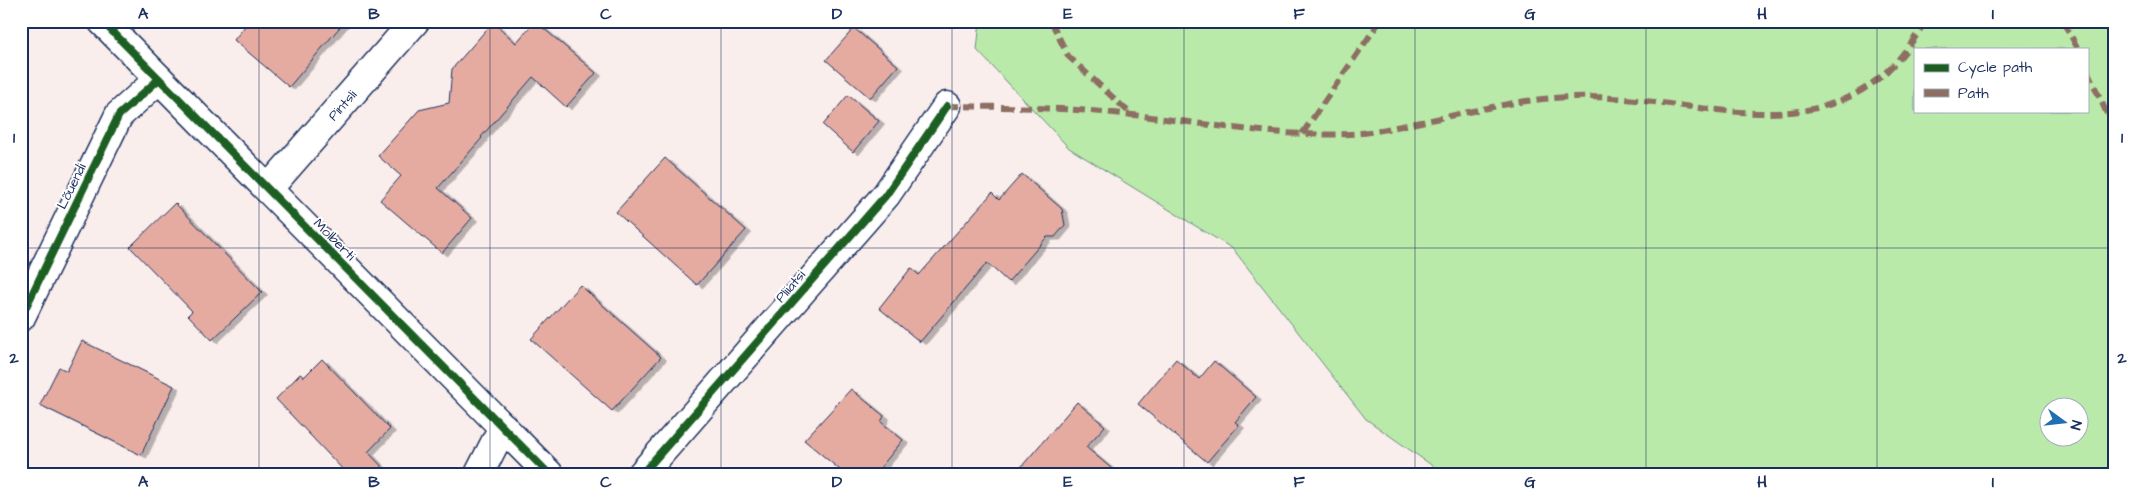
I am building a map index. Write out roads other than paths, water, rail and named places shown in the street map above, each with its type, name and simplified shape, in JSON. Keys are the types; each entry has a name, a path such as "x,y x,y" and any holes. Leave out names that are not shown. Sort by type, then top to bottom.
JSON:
{"street":[{"name":"Molberti","path":"102,21 549,474"},
{"name":"Pintsli","path":"268,189 415,21"},
{"name":"Lõuendi","path":"21,317 119,115 159,78"},
{"name":"Pliiatsi","path":"642,474 886,195 947,106"},
{"path":"479,474 502,427"}]}
